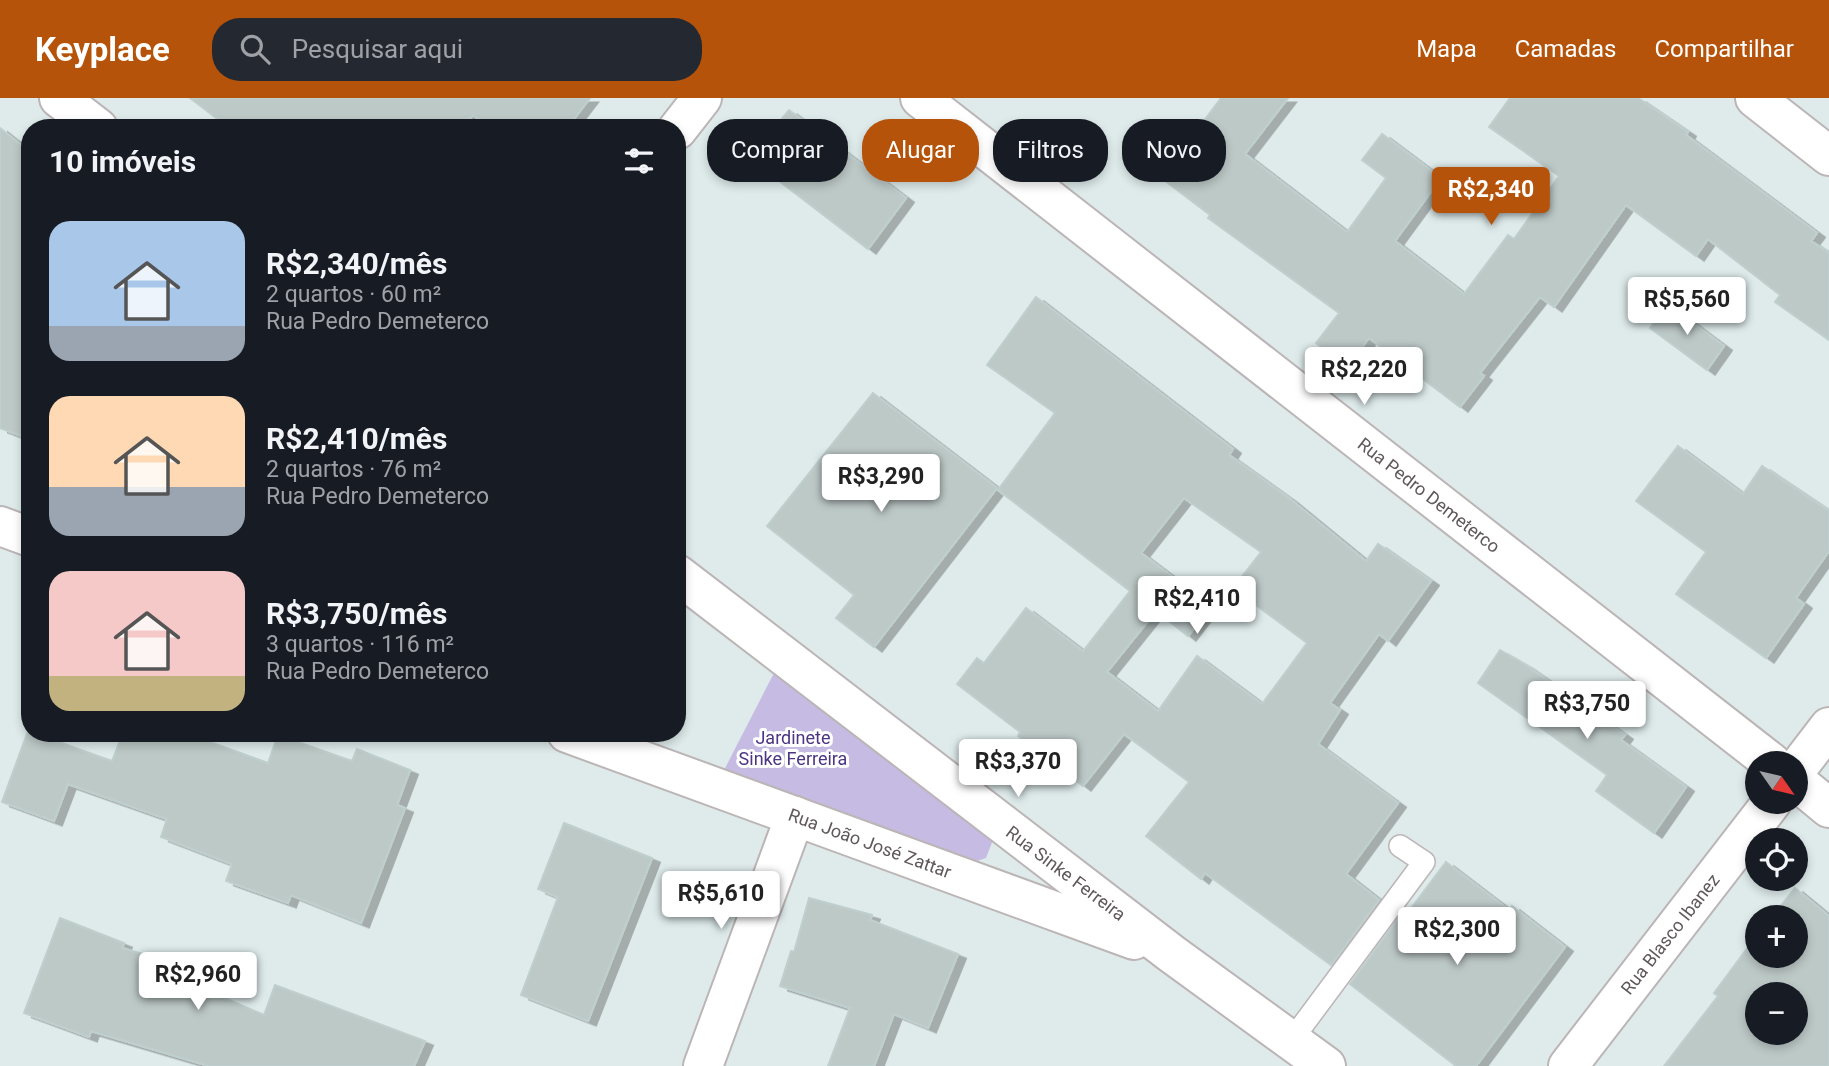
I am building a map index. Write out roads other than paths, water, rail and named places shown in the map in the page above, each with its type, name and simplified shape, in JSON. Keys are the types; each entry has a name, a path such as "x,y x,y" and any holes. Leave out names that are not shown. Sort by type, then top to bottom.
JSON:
{"street":[{"path":"59,98 86,119"},
{"path":"686,119 702,98"},
{"name":"Rua Pedro Demeterco","path":"920,98 1757,751"},
{"path":"1755,98 1829,156"},
{"path":"0,526 21,534"},
{"name":"Rua Sinke Ferreira","path":"686,581 1172,954 1326,1066"},
{"path":"1808,754 1829,727"},
{"name":"Rua João José Zattar","path":"593,742 1172,954"},
{"path":"1808,791 1829,808"},
{"name":"Rua Blasco Ibanez","path":"1568,1066 1763,814"},
{"path":"704,1066 795,816"}],"lane":[{"path":"1291,1041 1424,862 1400,846"}],"park label":[{"name":"Jardinete Sinke Ferreira","path":"793,747"}]}
